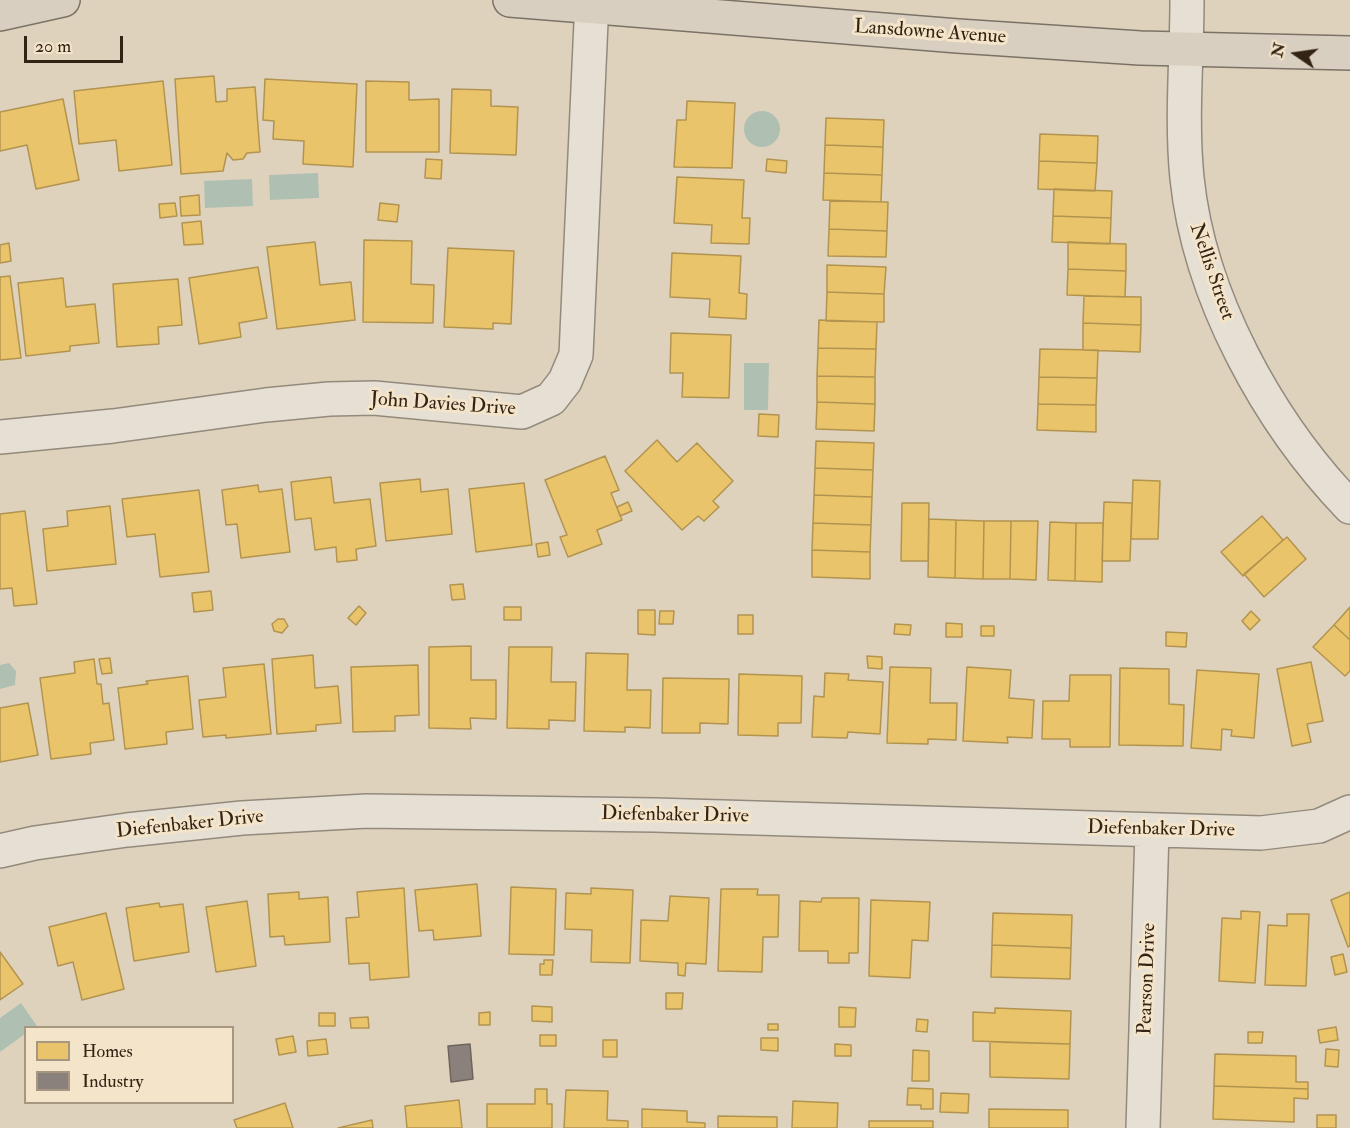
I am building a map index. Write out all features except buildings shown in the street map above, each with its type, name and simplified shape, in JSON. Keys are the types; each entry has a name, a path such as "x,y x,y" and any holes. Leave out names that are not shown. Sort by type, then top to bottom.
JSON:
{"main road":[{"path":"0,14 63,0"},
{"name":"Lansdowne Avenue","path":"510,0 591,4 1140,48 1350,52"}],"street":[{"name":"Nellis Street","path":"1187,0 1184,136 1186,177 1192,219 1207,274 1250,371 1310,460 1350,507"},
{"name":"John Davies Drive","path":"0,437 113,426 266,405 329,399 374,398 522,412 551,399 565,381 576,355 591,4"},
{"name":"Diefenbaker Drive","path":"0,851 35,843 242,818 374,811 655,815 1261,833 1319,826 1350,812"},
{"name":"Pearson Drive","path":"1143,1128 1152,831"}],"shaded area":[{"path":"762,111 775,116 780,129 775,142 762,147 749,142 744,129 749,116"},
{"path":"318,173 319,198 270,200 269,175"},
{"path":"252,179 253,206 205,208 204,181"},
{"path":"744,363 769,363 768,410 744,410"},
{"path":"9,663 16,671 15,685 0,689 0,665"},
{"path":"21,1003 37,1026 24,1026 24,1035 0,1052 0,1018"}]}
